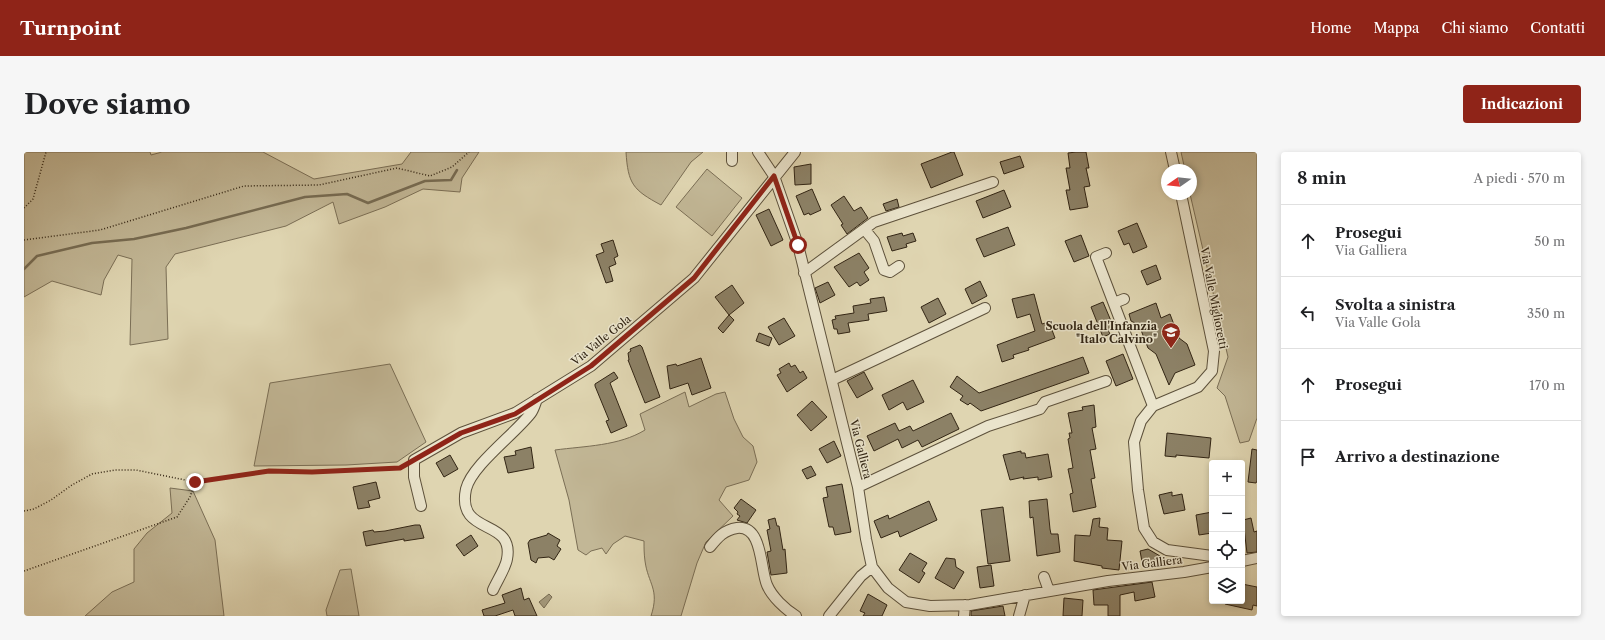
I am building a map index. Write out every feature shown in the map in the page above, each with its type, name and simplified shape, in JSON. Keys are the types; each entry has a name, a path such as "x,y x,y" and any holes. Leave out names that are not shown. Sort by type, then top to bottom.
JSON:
{"street":[{"name":"Via Galliera","path":"758,152 774,176 798,245 858,487 872,567 888,588 906,602 930,606 964,605 1209,566"},
{"name":"Via Valle Gola","path":"414,460 461,433 515,414 591,366 694,278 774,176 795,152"},
{"path":"1171,152 1174,164"},
{"path":"804,273 874,222 993,182"},
{"name":"Via Valle Miglioretti","path":"1181,200 1214,351 1212,371 1198,387 1153,406 1141,421 1134,442 1138,490 1144,528 1152,542 1167,550 1209,556"},
{"path":"864,230 874,241 884,270 890,272 899,266"},
{"path":"1106,253 1096,257 1153,406"},
{"path":"1114,303 1124,299"},
{"path":"832,380 985,308"},
{"path":"858,487 988,426 1040,409 1045,402 1106,381"},
{"path":"493,590 507,560 508,546 504,536 475,522 468,513 465,500 466,488 474,473 531,413 538,400"},
{"path":"414,460 414,477 421,506"},
{"path":"710,546 719,536 730,529 741,528 752,533 758,542 767,586 786,610 796,616"},
{"path":"1245,560 1257,558"},
{"path":"829,616 861,576 872,567"},
{"path":"1044,577 1049,591"},
{"path":"1019,616 1025,595"},
{"path":"964,605 964,616"}],"path":[{"path":"24,208 32,199 46,152"},
{"path":"24,240 100,230 244,186 319,186 397,168 430,176 452,167 469,152"},
{"path":"24,511 34,510 72,485 92,474 136,470 195,482 269,471 312,472 400,468 414,460"},
{"path":"24,571 177,517 190,497 195,482"}],"shaded area":[{"path":"24,152 150,152 151,155 162,152 263,152 314,179 402,164 411,152 479,152 462,178 460,192 423,189 385,207 339,224 333,202 286,226 175,254 166,267 168,339 130,345 132,259 118,255 104,280 101,295 52,281 24,297"},
{"path":"626,152 703,152 691,162 661,205 644,195 634,185 628,172"},
{"path":"1181,152 1257,152 1257,418 1249,441 1240,443 1225,396 1217,388 1228,357 1191,200 1197,200 1197,164 1184,164"},
{"path":"707,169 742,198 712,236 676,207"},
{"path":"390,364 426,442 397,462 346,465 254,466 270,383"},
{"path":"685,392 689,407 716,394 725,392 734,419 743,437 753,446 757,462 749,480 726,487 719,500 733,516 706,542 697,563 681,616 651,616 654,593 646,569 644,541 625,536 613,544 606,554 602,548 591,551 586,555 578,550 569,500 555,450 613,442 635,435 645,430 640,414"},
{"path":"170,488 193,491 215,540 224,616 85,616 112,592 134,582 134,549 147,533 172,513"},
{"path":"351,569 359,616 327,616 326,610 340,570"},
{"path":"549,594 552,597 544,608 539,602"}],"building":[{"path":"954,152 963,175 931,188 921,164"},
{"path":"1086,152 1089,168 1086,168 1090,186 1084,187 1088,207 1070,210 1066,190 1070,190 1066,168 1070,168 1068,153"},
{"path":"1020,156 1024,167 1004,174 1000,162"},
{"path":"811,164 811,184 795,185 794,167"},
{"path":"812,189 821,210 810,215 809,213 804,215 796,196"},
{"path":"1004,190 1011,207 983,218 976,201"},
{"path":"844,196 854,211 861,207 868,218 847,234 841,225 843,224 831,205"},
{"path":"897,199 899,207 886,211 883,204"},
{"path":"769,209 783,240 771,246 756,215"},
{"path":"1137,223 1147,247 1133,253 1129,243 1124,245 1118,231"},
{"path":"1008,227 1015,245 984,257 976,239"},
{"path":"902,233 903,236 913,233 916,241 906,244 907,247 892,251 887,237"},
{"path":"1081,235 1089,256 1074,262 1065,241"},
{"path":"613,240 618,256 614,258 616,264 609,267 613,281 606,283 596,255 604,252 601,244"},
{"path":"859,253 869,268 864,272 869,280 860,286 857,282 849,287 834,267"},
{"path":"1156,265 1161,279 1147,285 1141,271"},
{"path":"980,281 987,296 972,304 965,289"},
{"path":"828,282 835,295 820,303 815,288"},
{"path":"732,285 744,303 729,315 715,297"},
{"path":"1034,294 1042,324 1049,322 1055,338 1028,348 1029,350 1013,355 1014,358 1002,362 997,345 1035,331 1030,314 1017,318 1012,299"},
{"path":"884,297 887,311 868,314 869,320 848,323 850,332 838,334 837,329 834,329 832,320 836,319 835,316 854,313 853,306 871,303 870,299"},
{"path":"938,298 946,314 929,323 921,307"},
{"path":"1103,302 1114,328 1108,330 1110,334 1103,337 1091,307"},
{"path":"1156,303 1161,318 1170,314 1179,338 1187,344 1195,365 1175,373 1169,385 1156,354 1148,348 1139,325 1131,321 1129,314"},
{"path":"729,315 734,320 723,333 718,328"},
{"path":"784,318 795,336 779,345 768,327"},
{"path":"759,333 772,338 769,346 756,341"},
{"path":"640,345 660,397 645,403 628,360 628,353 631,351 630,349"},
{"path":"1123,354 1133,379 1116,386 1106,361"},
{"path":"1083,357 1089,373 981,411 970,403 968,405 960,400 963,396 950,387 957,376 979,393"},
{"path":"701,358 711,388 692,395 688,383 670,389 667,366 676,364 677,366"},
{"path":"789,363 791,367 795,365 800,373 803,371 807,378 787,392 777,375 781,373 779,369"},
{"path":"614,372 618,378 610,383 627,426 611,433 606,421 609,420 595,384"},
{"path":"864,372 873,389 857,398 847,381"},
{"path":"913,380 924,402 907,410 903,402 889,410 882,395"},
{"path":"812,401 827,417 811,431 797,415"},
{"path":"1094,405 1096,427 1092,428 1096,449 1090,450 1095,478 1091,479 1096,507 1073,512 1070,494 1073,493 1068,469 1073,468 1068,439 1070,438 1069,433 1072,433 1068,413 1083,410 1082,407"},
{"path":"951,413 959,429 922,447 918,440 902,448 898,439 874,451 867,436 895,423 899,431 910,426 913,431"},
{"path":"1167,433 1211,438 1209,458 1176,455 1176,457 1165,456"},
{"path":"834,441 841,456 827,463 819,449"},
{"path":"531,447 534,468 508,473 504,457 516,455 515,451"},
{"path":"1252,449 1257,450 1256,483 1248,482"},
{"path":"1021,451 1021,453 1025,453 1026,458 1048,454 1052,477 1038,480 1038,477 1023,479 1024,477 1010,480 1003,455"},
{"path":"450,455 458,469 444,477 436,463"},
{"path":"811,466 816,475 807,479 802,470"},
{"path":"376,482 380,498 368,501 370,507 358,509 353,487"},
{"path":"842,484 851,532 835,535 833,527 829,527 823,498 828,497 826,487"},
{"path":"1172,492 1172,496 1182,494 1185,510 1164,514 1159,495"},
{"path":"741,499 756,510 747,523 737,520 740,516 734,508"},
{"path":"1047,499 1051,534 1058,534 1060,552 1037,556 1033,517 1030,518 1029,501"},
{"path":"929,501 937,520 900,537 898,531 881,538 874,521 888,515 889,519"},
{"path":"1003,507 1010,561 988,564 981,510"},
{"path":"1209,513 1209,533 1199,535 1196,515"},
{"path":"775,518 777,526 779,526 783,550 785,549 787,573 771,575 767,552 771,551 767,530 770,529 768,520"},
{"path":"1100,518 1099,527 1108,528 1107,540 1122,541 1119,570 1102,568 1102,566 1074,561 1075,535 1090,536 1093,519"},
{"path":"1251,518 1254,532 1257,531 1257,552 1247,553 1245,520"},
{"path":"420,525 424,538 404,541 404,539 366,546 363,532 373,530 374,532 385,531"},
{"path":"548,533 560,540 557,546 561,549 554,560 549,557 538,558 536,563 531,560 528,543 530,540 547,535"},
{"path":"471,535 478,546 464,556 456,545"},
{"path":"1148,549 1160,556 1161,564 1143,567 1140,551"},
{"path":"910,553 927,563 922,571 925,573 919,583 899,570"},
{"path":"946,558 955,559 956,567 964,572 954,589 935,578"},
{"path":"991,565 994,586 980,588 977,567"},
{"path":"1152,582 1155,597 1135,601 1134,592 1120,595 1120,616 1108,616 1108,605 1094,605 1093,590"},
{"path":"1245,585 1257,587 1257,606 1253,605 1252,610 1225,604 1245,604"},
{"path":"521,588 524,600 529,598 537,616 515,616 513,610 495,616 484,616 482,610 505,603 502,595"},
{"path":"868,594 887,605 882,616 863,616 865,613 860,611"},
{"path":"1064,598 1083,600 1082,616 1063,616"},
{"path":"1003,606 1005,616 971,616 971,611"}],"waterway":[{"path":"24,269 37,256 92,243 134,239 186,228 305,197 347,194 368,203 425,181 451,180 457,170"}],"place":[{"name":"Scuola dell'Infanzia \"Italo Calvino\"","path":"1171,349"}],"route":[{"path":"195,482 269,471 312,472 400,468 461,433 515,414 591,366 694,278 774,176 798,245"}]}
